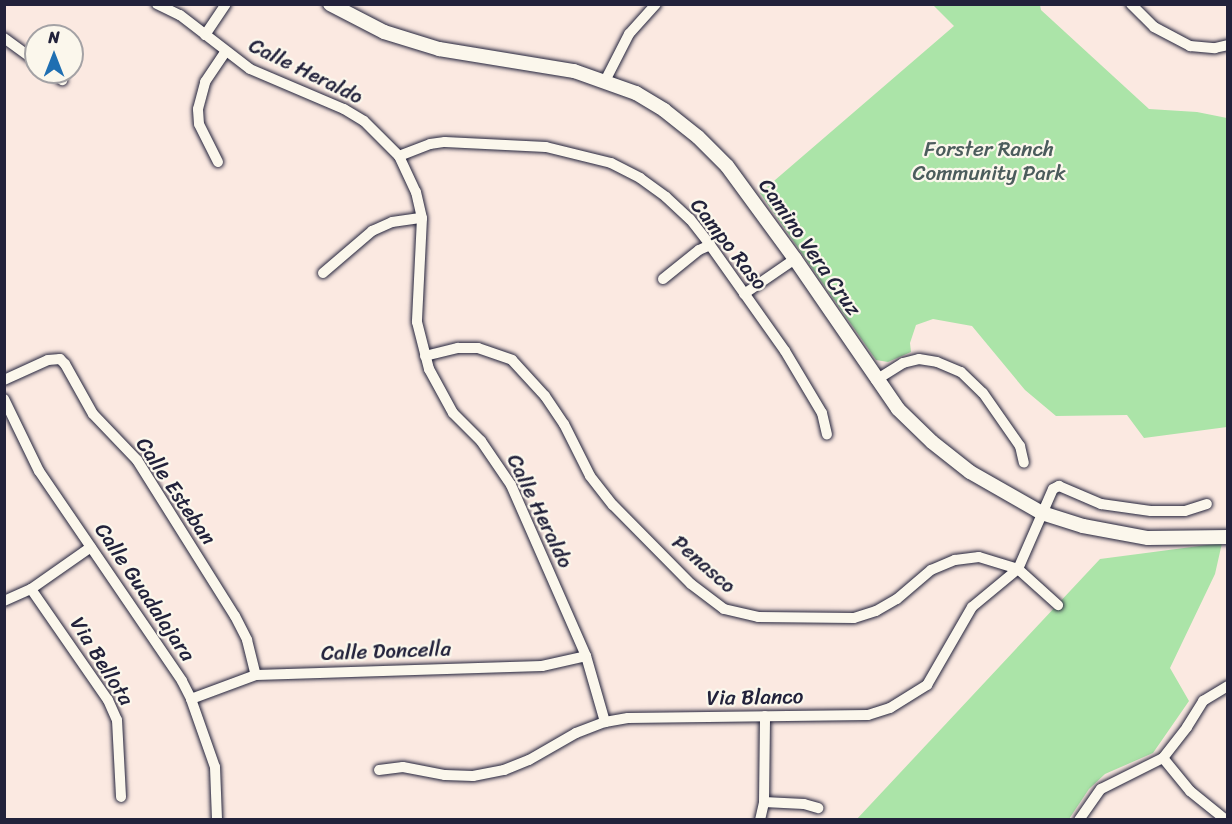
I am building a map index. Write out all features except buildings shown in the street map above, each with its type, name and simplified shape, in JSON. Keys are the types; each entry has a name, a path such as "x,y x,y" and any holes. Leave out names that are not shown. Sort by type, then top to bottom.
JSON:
{"main road":[{"name":"Camino Vera Cruz","path":"330,4 349,9 384,32 439,49 537,63 605,81 636,93 698,137 727,166 795,259 897,409 932,442 970,472 1042,513 1083,526 1148,538 1227,537"}],"street":[{"name":"Calle Heraldo","path":"158,4 180,15 225,52 250,69 354,115 382,136 399,156 416,192 422,218 417,322 425,356 441,396 453,413 481,441 511,485 585,656 605,722"},
{"path":"206,36 225,4"},
{"path":"605,81 629,34 656,4"},
{"path":"1131,4 1154,27 1190,46 1215,48 1227,45"},
{"path":"4,38 24,52"},
{"path":"218,162 205,140 198,109 205,82 225,52"},
{"name":"Campo Raso","path":"399,156 430,144 475,142 546,147 611,163 640,178 690,219 710,245 785,351 817,404 827,434"},
{"path":"322,273 372,231 392,222 422,218"},
{"path":"663,279 699,250 710,245"},
{"path":"744,294 795,259"},
{"name":"Penasco","path":"425,356 458,348 478,348 512,360 545,396 564,424 590,476 613,505 691,584 724,609 758,617 854,618 876,611 897,599 931,570 956,560 987,557 1018,569 1058,605"},
{"name":"Calle Esteban","path":"4,380 48,360 60,358 93,414 137,460 236,616 247,640 256,675"},
{"path":"876,380 903,363 919,359 937,362 961,372 983,393 1020,446 1024,463"},
{"name":"Calle Guadalajara","path":"4,399 39,471 182,681 191,699 215,767 217,819"},
{"name":"Via Blanco","path":"379,770 403,767 445,775 473,776 504,770 529,760 576,732 605,722 628,718 868,715 890,708 927,685 972,607 1018,569 1053,489 1059,486 1101,504 1141,510 1185,511 1207,504"},
{"path":"4,601 31,588 91,548"},
{"name":"Via Bellota","path":"31,588 108,700 117,720 121,797"},
{"name":"Calle Doncella","path":"191,699 256,675 542,666 585,656"},
{"path":"1079,819 1101,789 1163,758 1188,727 1203,701 1227,686"},
{"path":"760,819 764,802 765,716"},
{"path":"1163,758 1190,791 1226,819"},
{"path":"764,802 804,804 818,808"}],"green space":[{"name":"Forster Ranch Community Park","path":"933,5 1040,5 1041,10 1149,109 1197,112 1227,118 1227,427 1144,438 1127,415 1056,416 1025,390 972,326 933,319 916,325 910,343 911,352 888,362 876,360 760,193 954,26"},
{"path":"1222,543 1215,574 1170,668 1189,701 1153,753 1105,774 1089,789 1069,819 856,820 1100,559"}]}
